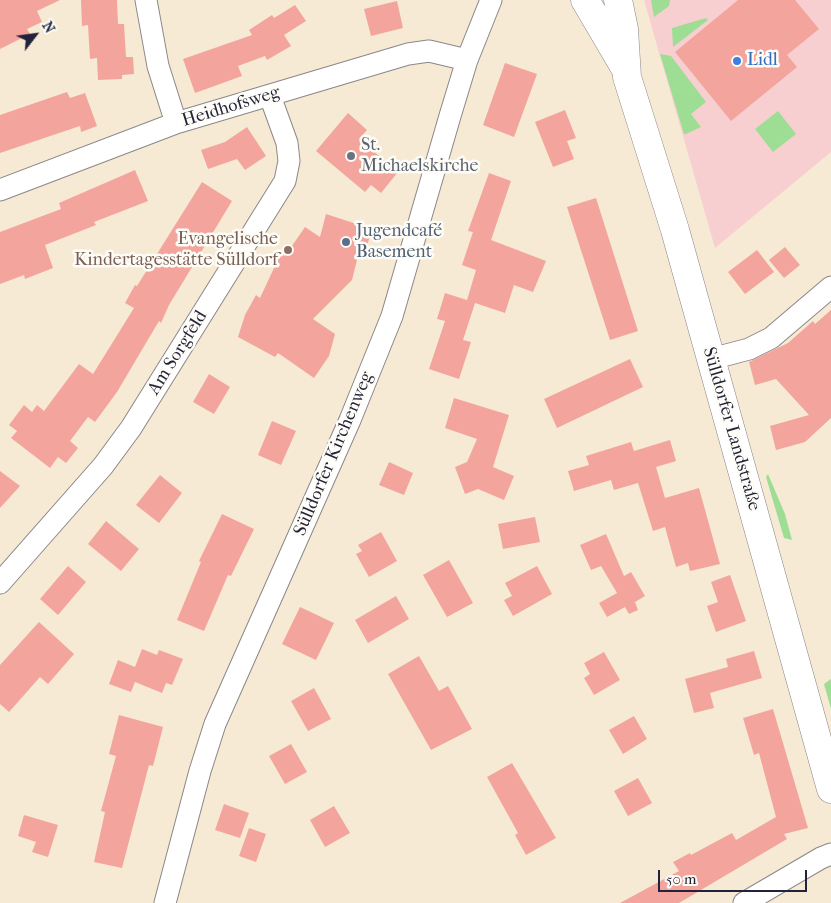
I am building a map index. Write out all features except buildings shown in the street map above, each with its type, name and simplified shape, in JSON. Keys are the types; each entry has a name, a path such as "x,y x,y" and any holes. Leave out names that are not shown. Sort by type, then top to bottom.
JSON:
{"main road":[{"name":"Sülldorfer Landstraße","path":"585,0 625,70 711,359 831,789"},
{"name":"Sülldorfer Landstraße","path":"618,0 624,29 625,70"}],"street":[{"path":"146,0 158,66 176,123"},
{"name":"Sülldorfer Kirchenweg","path":"165,903 200,771 215,724 350,420 392,316 467,60 491,0"},
{"name":"Heidhofsweg","path":"0,190 176,123 408,54 429,51 445,53 467,60"},
{"name":"Am Sorgfeld","path":"0,583 103,466 131,428 285,181 289,161 287,143 270,96"},
{"path":"711,359 749,349 771,338 831,287"},
{"path":"744,903 820,858 831,854"}],"shaded area":[{"path":"644,0 831,0 831,152 715,248"}],"green space":[{"path":"651,0 670,0 669,6 654,17"},
{"path":"706,18 708,20 673,47 672,28"},
{"path":"660,54 671,56 706,102 691,114 701,127 686,134 684,134"},
{"path":"778,111 796,134 773,152 755,129"},
{"path":"768,474 785,514 792,540 784,538 766,477"},
{"path":"831,679 831,709 824,684"}],"place":[{"name":"Lidl","path":"737,61"},
{"name":"St. Michaelskirche","path":"351,156"},
{"name":"Jugendcafé Basement","path":"346,242"},
{"name":"Evangelische Kindertagesstätte Sülldorf","path":"288,250"}]}
